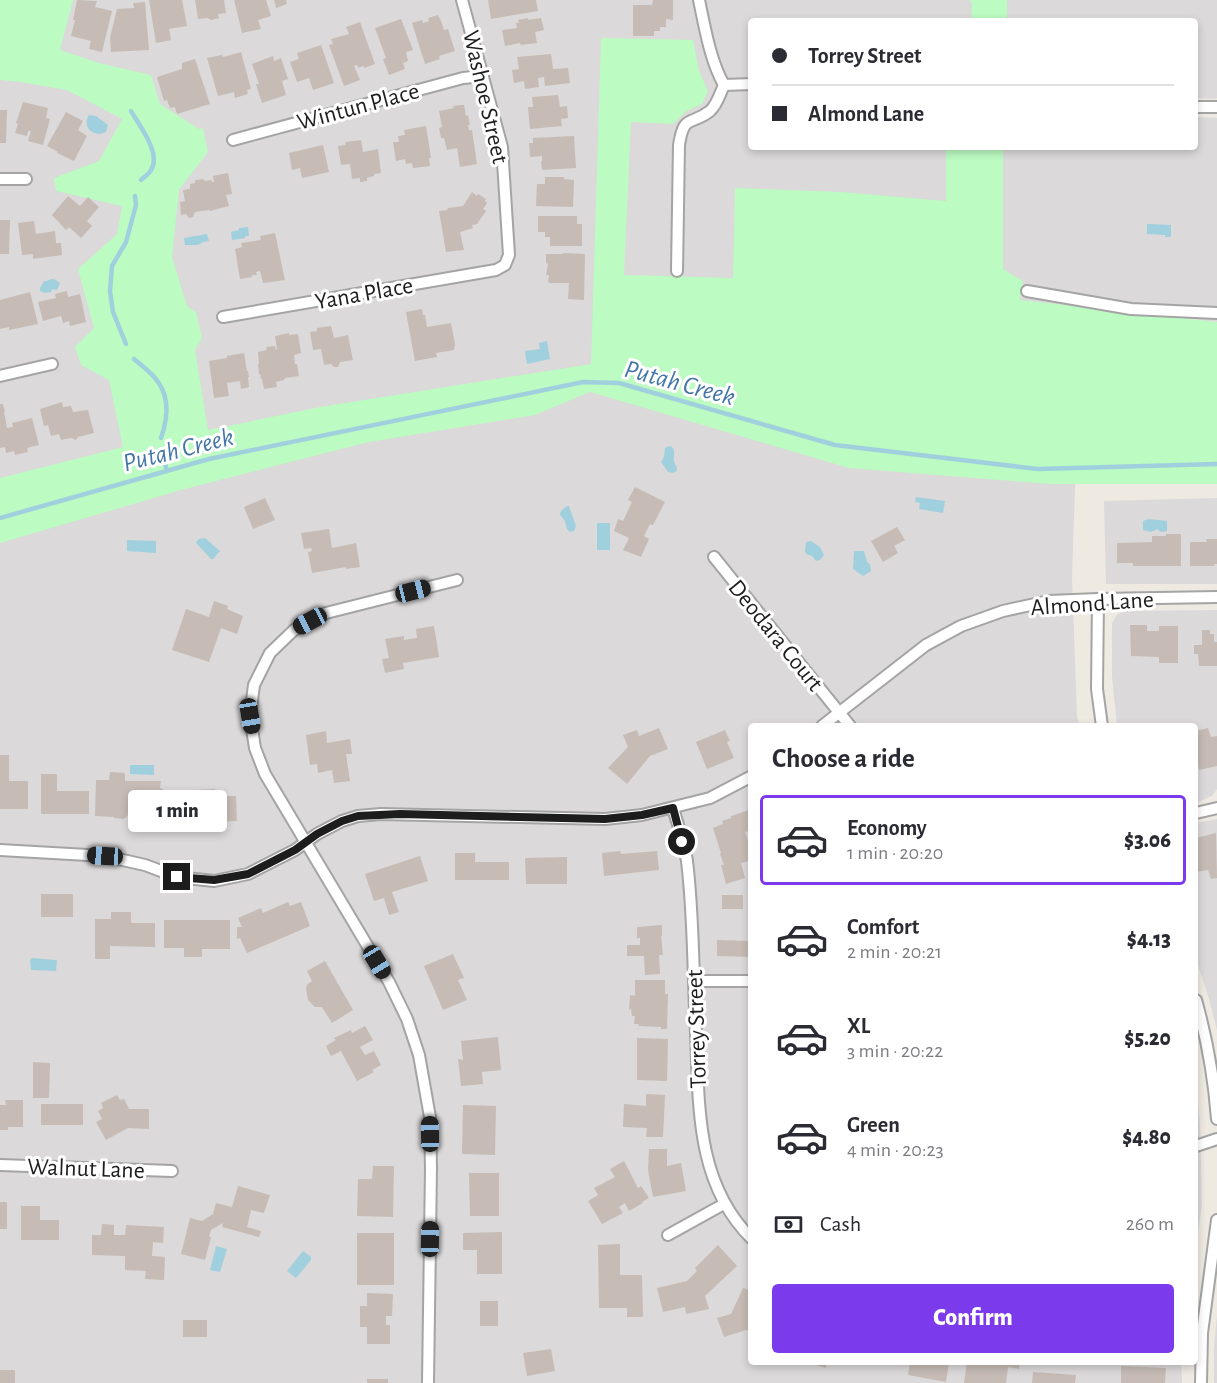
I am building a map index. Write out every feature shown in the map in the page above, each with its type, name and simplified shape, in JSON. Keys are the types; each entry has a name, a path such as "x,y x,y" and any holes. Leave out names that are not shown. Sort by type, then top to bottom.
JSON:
{"street":[{"name":"Washoe Street","path":"462,0 502,147 509,255 505,265"},
{"path":"676,271 681,131 689,120 710,111 718,102 724,85 717,73 699,0"},
{"name":"Wintun Place","path":"233,140 463,78 483,76"},
{"path":"724,85 748,84"},
{"path":"1198,107 1217,107"},
{"path":"0,178 26,180"},
{"name":"Yana Place","path":"223,318 496,270 505,265"},
{"path":"1028,291 1131,309 1217,313"},
{"path":"0,376 52,364"},
{"name":"Deodara Court","path":"714,557 847,723"},
{"path":"428,1383 430,1117 419,1055 407,1018 389,982 265,774 255,748 250,716 254,685 270,653 294,630 326,613 457,580"},
{"name":"Almond Lane","path":"826,723 926,645 961,626 1003,611 1049,601 1217,597"},
{"path":"1098,599 1097,690 1101,723"},
{"path":"0,850 105,856 145,865 177,877 214,880 248,874 295,850 306,841 342,821 358,816 381,814 605,819 642,815 710,798 748,778"},
{"name":"Torrey Street","path":"673,808 687,859 702,1137 708,1164 724,1204 748,1236"},
{"path":"1198,813 1217,808"},
{"path":"694,981 748,981"},
{"path":"1198,1008 1208,1046 1217,1119"},
{"path":"1198,1145 1217,1139"},
{"name":"Walnut Lane","path":"0,1165 172,1171"},
{"path":"668,1235 724,1204"},
{"path":"1201,1383 1199,1333 1217,1220"}],"shaded area":[{"path":"0,0 1217,0 1217,98 1214,99 1198,98 1198,18 748,18 748,150 1198,150 1198,117 1217,118 1217,322 1081,307 1072,578 1078,723 748,723 748,1365 1181,1365 1182,1383 0,1383"},
{"path":"1217,498 1217,584 1106,584 1104,501"},
{"path":"1217,610 1217,789 1212,796 1198,802 1198,723 1117,723 1112,676 1112,623 1117,615 1124,611"},
{"path":"1217,819 1217,1030 1198,965 1198,823"},
{"path":"1198,1104 1200,1124 1202,1205 1198,1232"},
{"path":"1217,1315 1217,1383 1214,1383 1214,1348"}],"green space":[{"path":"0,0 73,0 60,50 99,63 151,75 160,104 199,129 203,128 208,152 179,190 172,257 187,306 196,312 202,338 195,350 208,430 320,407 591,364 601,38 693,40 699,71 708,91 702,104 685,112 673,124 631,122 624,275 733,278 735,188 841,192 946,201 946,150 1003,150 1003,269 1023,281 1020,300 1217,322 1217,484 1049,484 849,468 590,392 535,415 369,442 181,490 0,543 0,478 123,447 109,380 81,365 75,347 94,328 78,269 117,234 122,206 56,191 54,178 99,161 122,119 67,90 0,80"},
{"path":"969,0 1007,0 1007,18 971,18 972,3"}],"water":[{"path":"89,115 96,116 108,125 106,132 97,134 90,130 87,124"},
{"path":"1147,224 1171,225 1171,237 1147,234"},
{"path":"248,227 249,236 232,240 231,232"},
{"path":"207,234 209,241 198,245 185,245 184,238"},
{"path":"51,279 60,283 57,290 52,289 51,292 45,293 40,291 44,281"},
{"path":"547,341 550,359 527,364 525,351 540,349 539,343"},
{"path":"669,446 674,450 677,469 673,473 668,472 661,462 665,448"},
{"path":"916,497 945,501 943,513 919,509 920,503 915,502"},
{"path":"569,506 576,526 574,531 570,532 560,515"},
{"path":"1149,519 1167,521 1167,531 1143,530 1143,521"},
{"path":"597,523 610,523 610,550 597,550"},
{"path":"205,538 220,551 213,559 196,542"},
{"path":"127,540 156,541 156,553 127,551"},
{"path":"811,541 820,547 824,555 820,560 816,561 812,556 806,554 806,542"},
{"path":"854,551 864,551 867,562 870,564 871,571 863,576 853,569"},
{"path":"130,765 154,765 154,775 130,774"},
{"path":"32,958 56,960 56,971 31,970 30,960"},
{"path":"216,1246 227,1249 220,1272 210,1270"},
{"path":"303,1251 311,1257 311,1260 296,1278 287,1271"}],"building":[{"path":"77,0 97,1 95,7 112,11 102,52 89,49 91,41 71,36"},
{"path":"149,0 182,0 187,26 169,29 171,40 156,43"},
{"path":"195,0 224,0 226,13 218,14 219,18 211,20 198,19"},
{"path":"234,0 266,0 271,16 258,20 261,29 242,33"},
{"path":"274,0 286,0 287,4 276,8"},
{"path":"488,0 536,0 538,11 491,19"},
{"path":"653,0 673,0 673,20 666,19 666,27 660,27 660,31 654,31 654,36 633,36 633,5 652,5"},
{"path":"145,2 149,50 111,52 110,38 117,9 134,8 133,3"},
{"path":"438,15 444,30 448,29 455,51 425,64 412,23 422,20 423,23 429,21 428,18"},
{"path":"528,18 528,20 541,18 544,30 535,32 537,43 505,46 502,30 517,28 518,20"},
{"path":"401,19 413,50 406,52 408,61 403,63 405,69 389,75 383,59 386,58 375,28"},
{"path":"360,22 375,64 364,68 364,66 358,68 357,65 354,66 360,80 344,86 329,45 333,44 331,39 349,34 346,27"},
{"path":"321,45 334,83 313,90 309,78 297,82 290,62 299,59 297,53"},
{"path":"241,52 251,89 247,90 248,94 235,98 234,92 218,96 207,58"},
{"path":"551,54 553,69 568,68 570,83 545,86 544,77 538,78 539,87 525,89 524,81 514,83 512,70 519,69 517,57"},
{"path":"273,56 274,61 281,58 288,79 282,81 286,95 262,103 256,84 259,84 252,64"},
{"path":"195,59 210,104 177,114 175,107 170,108 167,100 164,101 157,77 182,69 182,63"},
{"path":"558,95 560,107 567,106 568,118 561,119 562,126 530,129 528,107 533,107 532,97"},
{"path":"23,102 48,108 46,118 50,119 43,145 28,141 31,131 28,131 27,136 15,133"},
{"path":"464,105 470,125 468,125 469,130 472,130 477,164 460,167 457,148 447,150 444,138 441,138 439,128 442,127 439,111"},
{"path":"0,110 7,110 6,143 0,143"},
{"path":"66,112 83,121 78,130 87,136 74,161 47,146"},
{"path":"426,126 430,166 413,168 412,163 406,164 405,159 396,161 393,142 399,142 398,136 405,135 404,130"},
{"path":"574,136 576,168 542,170 542,156 530,157 529,143 533,143 533,138"},
{"path":"361,140 363,152 378,149 381,173 367,178 367,181 360,182 360,178 352,179 350,164 341,165 338,146 346,145 345,142"},
{"path":"323,145 329,172 302,178 300,168 292,170 289,153"},
{"path":"228,173 232,194 226,195 229,206 195,212 193,217 189,218 186,214 181,215 180,202 185,201 183,190 190,189 190,184 195,183 195,180 204,179 204,181 214,182 213,176"},
{"path":"545,177 564,177 564,179 574,180 573,207 536,206 537,184 545,184"},
{"path":"472,192 486,199 487,203 483,209 486,211 477,224 472,225 473,228 460,232 464,250 446,252 439,211 463,206"},
{"path":"68,196 80,206 88,197 99,207 87,221 92,226 81,238 69,227 66,230 52,215"},
{"path":"538,216 577,216 577,224 582,224 582,246 550,246 550,237 545,237 545,232 538,232"},
{"path":"0,220 10,220 9,254 0,254"},
{"path":"34,221 36,234 55,231 56,243 61,243 62,255 33,259 33,254 22,255 18,223"},
{"path":"275,233 285,280 263,283 260,271 252,277 240,279 235,249 242,247 241,243 261,240 260,236"},
{"path":"546,254 585,254 584,300 568,299 569,283 549,283 548,281"},
{"path":"67,291 68,297 80,294 86,322 70,326 69,321 63,323 61,316 43,321 38,302 56,298 55,294"},
{"path":"30,292 38,324 9,330 9,327 0,329 0,300"},
{"path":"422,309 427,327 451,323 455,344 454,350 436,353 437,357 415,361 406,312"},
{"path":"331,326 334,338 348,335 353,360 340,362 338,367 331,364 324,365 321,349 313,350 310,332 317,331 317,328"},
{"path":"289,333 289,335 298,334 301,353 294,355 299,376 285,378 276,382 277,387 264,389 259,374 258,352 267,350 266,347 275,346 276,350 275,336"},
{"path":"244,353 249,387 241,389 240,381 227,383 229,396 214,398 209,361"},
{"path":"62,402 63,407 71,406 73,412 88,410 94,433 78,437 76,440 71,438 61,440 59,434 51,436 48,425 44,426 40,409"},
{"path":"0,404 3,404 7,428 13,427 12,423 32,418 39,445 27,448 28,452 15,455 14,451 6,453 5,447 0,448"},
{"path":"635,487 665,502 653,525 650,524 644,536 649,539 641,557 623,550 629,538 614,531 618,519 623,521 632,502 628,500"},
{"path":"265,498 275,520 253,529 244,507"},
{"path":"897,527 905,540 894,546 898,553 883,562 871,541"},
{"path":"329,529 332,548 356,543 360,567 312,573 308,552 312,551 311,548 304,549 301,533"},
{"path":"1166,534 1181,534 1181,566 1133,566 1133,563 1117,563 1117,543 1152,542 1152,536 1166,536"},
{"path":"1206,539 1217,539 1217,564 1190,566 1190,542 1207,542"},
{"path":"214,601 228,606 227,609 243,616 237,634 221,628 209,662 172,650 186,609 209,617"},
{"path":"1130,625 1147,625 1147,631 1159,631 1159,626 1178,626 1178,663 1159,663 1159,657 1131,656"},
{"path":"434,626 439,657 403,663 404,669 385,673 382,659 389,658 385,639 404,636 404,640 417,638 416,629"},
{"path":"1202,630 1210,630 1210,634 1214,634 1214,642 1217,642 1217,666 1199,666 1198,654 1194,654 1194,645 1202,645"},
{"path":"659,728 668,749 650,756 627,784 608,768 628,747 623,735 637,730 639,736"},
{"path":"1208,728 1211,737 1217,736 1217,766 1199,770 1198,730"},
{"path":"725,730 734,758 707,769 696,742"},
{"path":"326,731 327,743 350,739 352,754 346,754 350,781 334,783 332,770 318,773 317,764 310,765 306,735"},
{"path":"0,755 9,755 9,781 28,781 28,809 0,809"},
{"path":"110,772 125,773 125,781 161,781 160,788 163,789 162,826 142,825 142,811 132,811 124,819 95,816 96,780 109,780"},
{"path":"41,774 57,774 57,791 89,791 89,814 41,814"},
{"path":"215,789 216,796 236,796 237,821 205,822 206,831 185,832 184,798 197,797 196,790"},
{"path":"748,810 748,831 745,832 748,841 748,861 741,863 745,878 726,884 721,865 724,865 713,828 723,824 722,821"},
{"path":"1216,833 1217,878 1211,879 1208,870 1198,872 1198,838"},
{"path":"620,851 621,854 657,851 659,870 604,876 602,853"},
{"path":"455,853 475,853 475,862 509,862 509,880 455,880"},
{"path":"420,856 428,881 392,892 399,912 389,915 384,898 374,901 365,874"},
{"path":"567,857 567,884 526,884 525,858"},
{"path":"41,894 73,894 73,917 41,917"},
{"path":"722,895 743,895 743,909 722,909"},
{"path":"288,902 290,906 301,902 310,926 247,953 240,938 237,939 237,927 242,927 238,918 261,908 263,913"},
{"path":"111,912 131,912 131,923 155,923 155,947 110,946 110,959 95,959 95,919 111,919"},
{"path":"164,920 230,920 230,949 202,949 202,957 184,957 184,948 164,948"},
{"path":"662,925 663,955 659,955 660,974 645,975 644,956 627,956 627,945 640,945 640,938 637,938 637,927"},
{"path":"717,940 748,941 748,957 717,956"},
{"path":"453,954 464,978 458,980 467,1000 443,1010 424,966"},
{"path":"325,961 353,1010 332,1023 322,1007 315,1007 308,1000 306,989 312,981 307,971"},
{"path":"635,980 665,980 665,994 668,994 667,1029 634,1024 635,1016 632,1016 631,1009 629,1010 630,995 635,996"},
{"path":"365,1026 373,1040 360,1047 365,1055 374,1051 381,1065 372,1070 374,1072 357,1081 341,1051 331,1056 326,1046 336,1040 334,1038 351,1030 352,1033"},
{"path":"498,1037 501,1070 482,1072 483,1084 461,1086 458,1059 463,1060 461,1041"},
{"path":"637,1038 668,1039 667,1081 637,1080"},
{"path":"33,1062 50,1063 49,1098 33,1098"},
{"path":"646,1094 665,1095 663,1137 646,1137 647,1128 623,1127 624,1104 646,1106"},
{"path":"117,1095 120,1100 124,1099 129,1109 149,1109 149,1129 128,1128 106,1140 96,1122 102,1119 98,1111 103,1108 101,1103"},
{"path":"5,1100 23,1100 23,1127 8,1127 8,1130 0,1130 0,1105 6,1105"},
{"path":"41,1104 83,1104 83,1125 41,1125"},
{"path":"463,1105 496,1106 495,1155 462,1154"},
{"path":"649,1149 667,1149 667,1166 681,1163 686,1191 653,1197 648,1170"},
{"path":"624,1161 638,1188 641,1186 649,1198 629,1211 625,1203 619,1207 623,1213 602,1224 588,1201 598,1195 594,1188 615,1177 610,1169"},
{"path":"373,1166 394,1166 393,1217 357,1216 358,1179 372,1179"},
{"path":"469,1173 499,1173 499,1216 470,1216"},
{"path":"238,1186 270,1195 264,1213 251,1210 247,1227 261,1231 259,1237 222,1227 223,1223 211,1230 205,1260 181,1254 190,1218 202,1221 213,1214 216,1203 232,1207"},
{"path":"0,1202 7,1202 7,1229 0,1229"},
{"path":"21,1206 40,1206 40,1220 59,1220 59,1240 21,1240"},
{"path":"102,1224 114,1225 114,1235 125,1235 126,1225 164,1227 163,1243 153,1242 152,1256 165,1257 164,1280 145,1279 146,1271 125,1270 125,1256 92,1255 92,1235 101,1235"},
{"path":"502,1232 502,1274 477,1274 477,1250 463,1250 463,1233"},
{"path":"357,1233 394,1233 394,1285 357,1285"},
{"path":"620,1244 620,1275 642,1275 643,1317 627,1317 627,1308 599,1308 598,1245"},
{"path":"718,1245 737,1266 705,1296 709,1309 686,1314 685,1307 663,1312 657,1288 687,1281 697,1271 695,1268"},
{"path":"743,1288 748,1290 748,1331 724,1337 717,1318 731,1314"},
{"path":"367,1293 393,1294 392,1316 386,1316 386,1325 390,1325 390,1344 367,1344 367,1327 360,1327 360,1306 367,1306"},
{"path":"480,1301 498,1301 498,1326 480,1326"},
{"path":"183,1320 207,1320 207,1337 183,1337"},
{"path":"551,1349 555,1371 527,1376 523,1353"},
{"path":"910,1365 949,1365 946,1382 908,1375"},
{"path":"967,1365 1020,1365 1019,1369 1008,1367 1006,1383 964,1383"},
{"path":"1121,1366 1166,1368 1165,1383 1121,1383"},
{"path":"0,1370 15,1370 15,1383 0,1383"},
{"path":"1033,1372 1076,1375 1075,1383 1032,1383"},
{"path":"367,1379 388,1379 388,1383 367,1383"}],"waterway":[{"path":"131,111 148,140 154,156 151,170 141,180"},
{"path":"126,344 113,312 110,291 112,266 126,242 136,205 135,196"},
{"path":"134,359 148,370 164,392 167,407 161,438"},
{"name":"Putah Creek","path":"0,518 209,459 583,382 619,383 835,445 1038,469 1217,464"},
{"path":"163,456 167,471"}],"route":[{"path":"177,877 214,880 248,874 295,850 317,834 342,821 358,816 381,814 605,819 642,815 673,808 682,842"}]}
